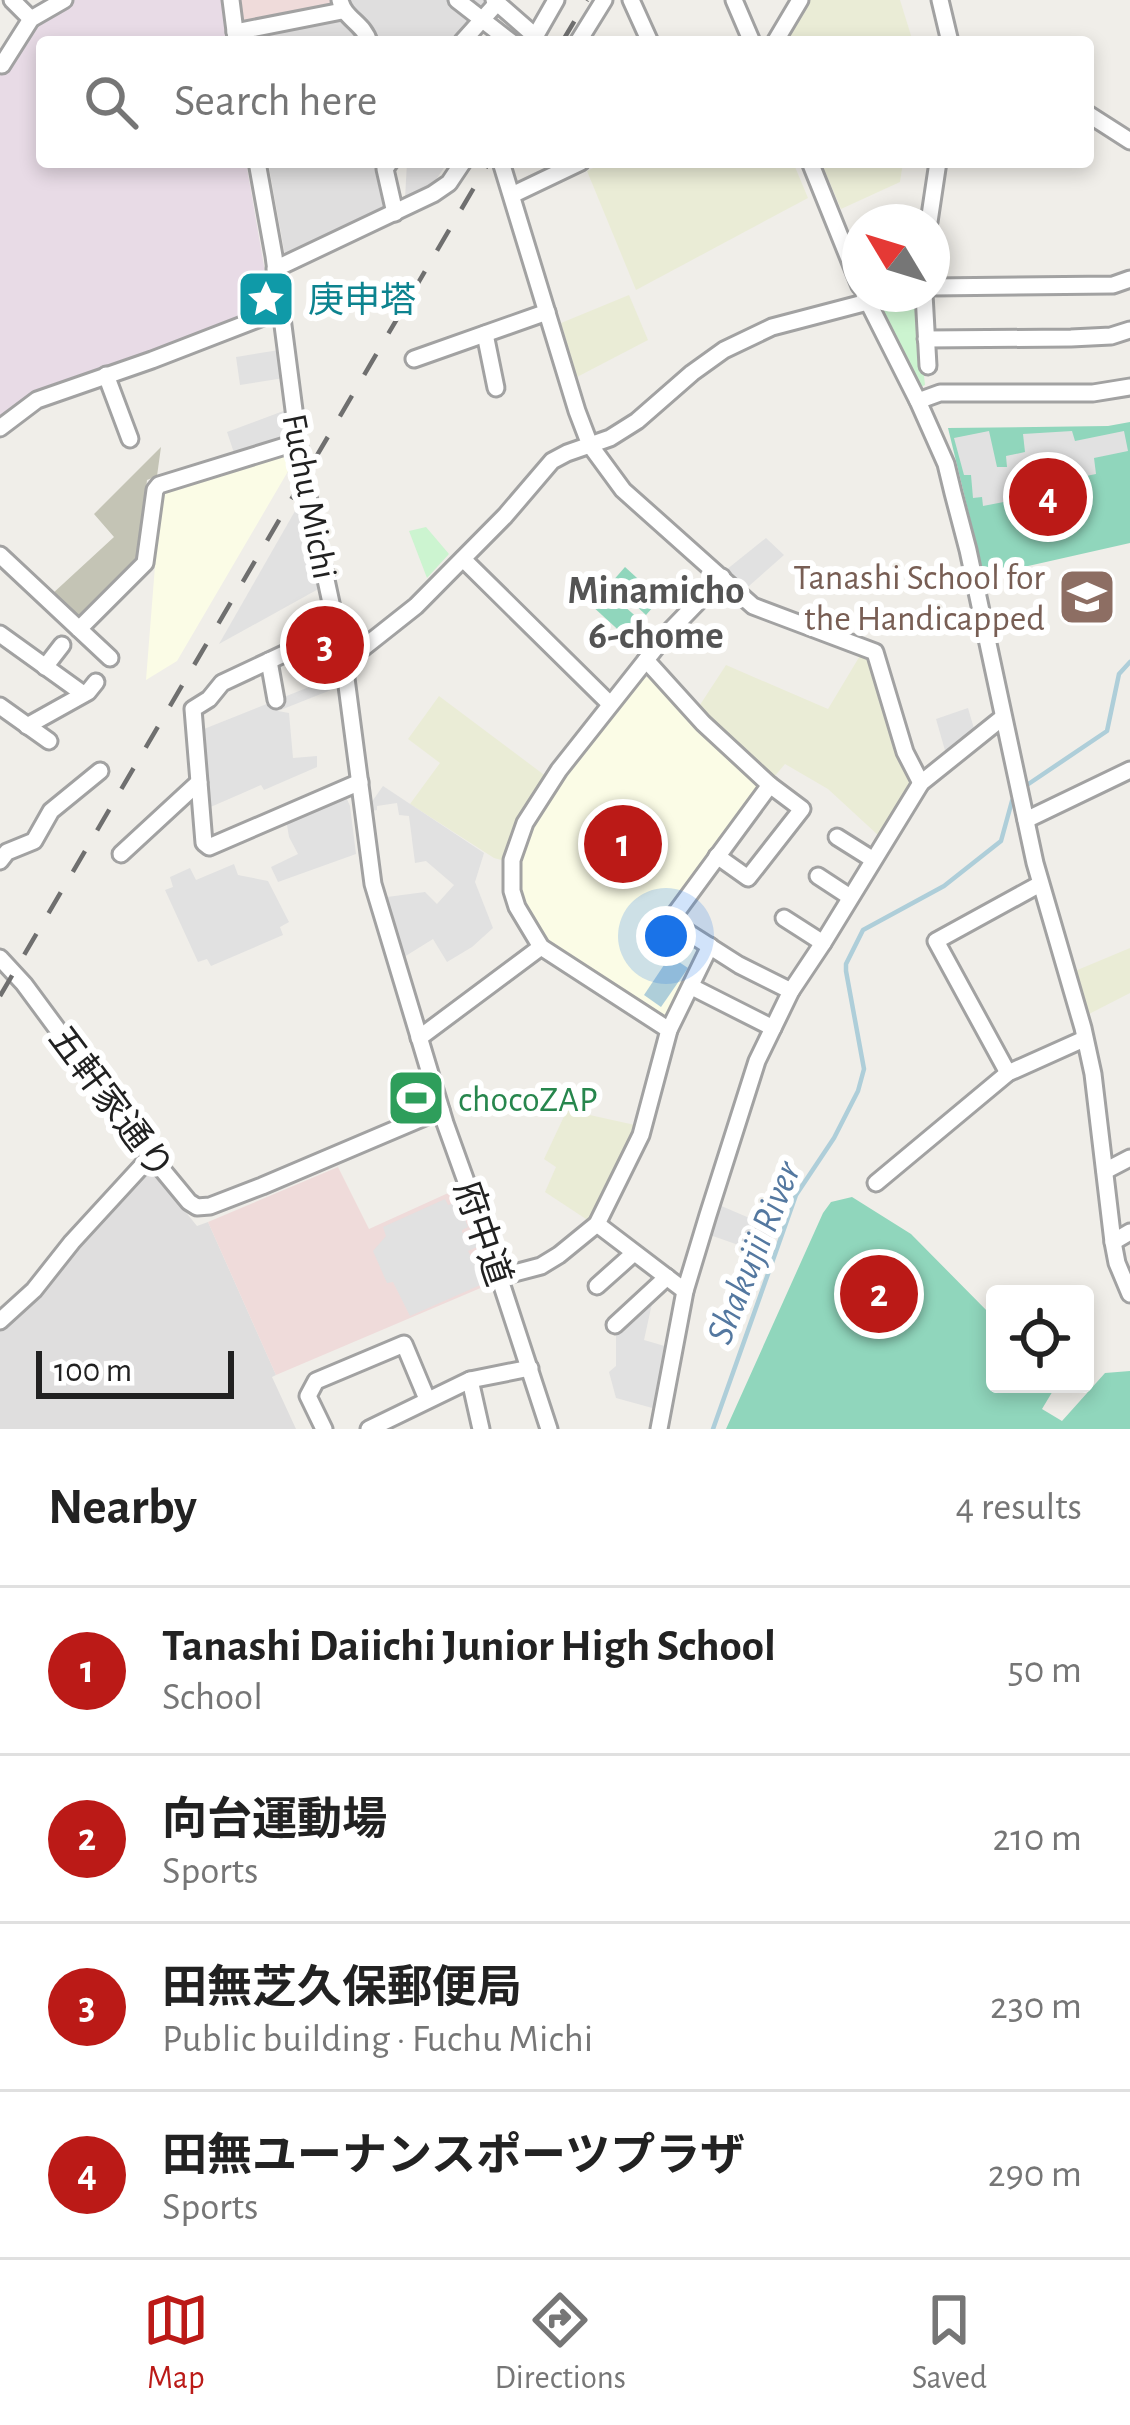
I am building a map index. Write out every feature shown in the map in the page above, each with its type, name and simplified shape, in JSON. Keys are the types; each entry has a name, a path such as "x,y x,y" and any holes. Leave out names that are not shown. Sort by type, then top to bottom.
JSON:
{"street":[{"path":"12,0 31,19"},
{"path":"0,63 31,19 64,0"},
{"path":"231,0 236,36"},
{"path":"457,0 503,36"},
{"path":"536,36 556,0"},
{"path":"582,36 604,0"},
{"path":"631,0 647,36"},
{"path":"734,0 749,36"},
{"path":"779,36 800,0"},
{"path":"940,0 949,36"},
{"path":"467,36 496,1 531,36"},
{"path":"239,36 341,6 367,36"},
{"path":"1094,118 1130,141"},
{"name":"Fuchu Michi","path":"258,168 298,442 344,662 374,884 418,1038"},
{"path":"387,168 395,213"},
{"path":"275,269 433,194 459,168"},
{"path":"504,168 590,446 641,509 753,606 874,652 905,752 921,783"},
{"path":"512,195 568,168"},
{"path":"812,168 842,241"},
{"path":"931,204 937,168"},
{"path":"950,287 1113,285 1130,279"},
{"path":"344,662 416,606 552,461 637,421 724,350 772,327 842,305"},
{"path":"0,428 38,400 281,310"},
{"path":"414,359 547,312"},
{"path":"873,312 950,478 1040,884 1093,1073 1113,1242 1130,1294"},
{"path":"925,312 928,366"},
{"path":"926,339 1091,337 1130,330"},
{"path":"485,334 496,388"},
{"path":"106,375 130,439"},
{"path":"918,401 940,393 1093,393 1130,387"},
{"path":"79,629 145,562 159,485 298,442"},
{"path":"0,556 110,658"},
{"path":"463,559 610,704"},
{"path":"669,1030 542,947 517,907 512,860 526,823 610,704 722,577"},
{"path":"337,629 222,683 193,709 204,843 209,847 360,782"},
{"path":"0,634 46,667 89,687 27,726"},
{"path":"46,667 62,645"},
{"path":"646,660 703,723 802,809 748,878 717,856"},
{"path":"268,662 276,700"},
{"path":"0,706 50,741"},
{"path":"658,1429 685,1291 757,1061 790,991 921,783 1002,718"},
{"path":"1026,820 1130,770"},
{"path":"0,861 8,852 34,841 51,811 100,771"},
{"path":"121,854 199,782"},
{"path":"770,785 670,921 790,991"},
{"path":"837,837 872,859"},
{"path":"818,876 850,897"},
{"path":"1008,1072 936,941 1040,884"},
{"path":"784,918 823,944"},
{"path":"499,1277 560,1256 597,1224 641,1135 669,1030 710,946"},
{"path":"418,1038 542,947"},
{"name":"五軒家通り","path":"0,958 152,1156 197,1207 210,1206 441,1110"},
{"path":"692,987 773,1028"},
{"name":"府中道","path":"418,1038 549,1429"},
{"path":"876,1183 1008,1072 1084,1039"},
{"path":"0,1322 152,1156"},
{"path":"1105,1171 1130,1158"},
{"path":"597,1224 685,1291"},
{"path":"1113,1242 1130,1232"},
{"path":"598,1286 634,1252"},
{"path":"615,1325 667,1277"},
{"path":"324,1429 308,1396 316,1381 404,1344 428,1399"},
{"path":"369,1429 470,1380 530,1368"},
{"path":"470,1380 481,1429"}],"shaded area":[{"path":"75,0 222,0 226,36 36,36 36,168 247,168 268,311 0,422 0,69 31,24"},
{"path":"239,0 336,0 333,5 248,25 241,17"},
{"path":"349,0 493,0 461,36 374,36 372,27 352,13"},
{"path":"809,0 900,0 911,36 787,36"},
{"path":"341,14 361,36 244,36"},
{"path":"269,168 389,168 394,207 286,261"},
{"path":"407,168 444,168 435,181 405,199"},
{"path":"796,168 808,198 636,290 587,171"},
{"path":"824,168 902,168 900,182 842,204 842,209"},
{"path":"629,295 648,340 577,377 561,323"},
{"path":"279,350 284,378 240,385 236,357"},
{"path":"286,410 290,434 286,441 235,456 227,432"},
{"path":"989,431 997,467 1007,467 1006,456 1025,452 1023,434 1072,431 1075,441 1124,431 1128,451 1094,458 1096,474 1021,489 1019,499 983,506 982,497 973,498 971,475 964,475 954,438"},
{"path":"161,447 157,476 147,480 138,563 80,622 51,595 114,537 94,514"},
{"path":"287,453 294,461 177,661 146,680 161,490"},
{"path":"303,497 322,587 219,644"},
{"path":"766,538 784,555 749,586 742,586 726,570"},
{"path":"861,654 869,659 911,788 879,836 828,789 785,764 774,777 698,708 726,665 828,709"},
{"path":"339,675 341,686 278,711 289,713 293,758 317,756 317,767 206,809 199,731"},
{"path":"649,677 693,726 760,785 656,934 662,938 668,928 699,950 701,959 671,1019 662,1021 539,937 519,899 516,876 529,833 581,751 638,679"},
{"path":"439,696 547,777 516,822 505,861 410,804 440,763 408,739"},
{"path":"968,708 975,732 946,754 936,719"},
{"path":"383,786 484,853 475,882 493,928 447,962 433,939 404,957 387,897 425,892 437,904 454,885 426,861 415,863 409,816 399,815 397,803 372,811 371,803"},
{"path":"346,797 356,854 278,882 271,867 298,854 286,819"},
{"path":"234,864 238,875 268,881 289,922 280,927 283,935 211,966 207,959 198,962 165,890 173,887 170,877 190,868 196,880"},
{"path":"1130,948 1130,993 1089,1014 1075,971"},
{"path":"567,1110 635,1125 599,1211 589,1221 545,1192 556,1167 544,1159"},
{"path":"338,1167 369,1229 457,1189 490,1284 276,1375 208,1222"},
{"path":"147,1168 197,1226 208,1222 296,1429 0,1429 0,1327"},
{"path":"445,1199 448,1205 458,1202 468,1227 462,1233 472,1230 477,1247 468,1251 485,1283 410,1316 393,1282 387,1283 373,1251 386,1236 383,1227"},
{"path":"719,1205 775,1229 767,1255 710,1235"},
{"path":"653,1299 644,1340 668,1347 656,1409 616,1398 609,1372 616,1366 616,1330"}],"green space":[{"path":"917,312 925,385 921,387 882,314"},
{"path":"1130,422 1130,543 984,576 948,428"},
{"path":"426,527 449,554 427,578 409,531"},
{"path":"625,567 660,599 646,615 611,583"},
{"path":"605,589 641,621 626,637 591,605"},
{"path":"852,1197 911,1234 986,1310 986,1393 1052,1393 1042,1409 1062,1421 1087,1393 1094,1393 1094,1385 1105,1373 1130,1371 1130,1429 726,1429 831,1202"}],"water":[{"path":"670,956 688,968 661,1007 644,995"}],"waterway":[{"name":"Shakujii River","path":"1024,787 1107,731 1119,674 1130,662"},
{"name":"Shakujii River","path":"713,1429 796,1195 858,1091 864,1069 846,964 863,930 944,886 1001,841 1016,795"}],"railway":[{"path":"566,36 587,0"},
{"path":"0,996 485,168"}],"place":[{"name":"庚申塔","path":"266,299"},
{"name":"田無ユーナンスポーツプラザ","path":"1048,497"},
{"name":"Tanashi School for the Handicapped","path":"1087,597"},
{"name":"田無芝久保郵便局","path":"325,645"},
{"name":"Tanashi Daiichi Junior High School","path":"623,844"},
{"name":"chocoZAP","path":"416,1098"},
{"name":"向台運動場","path":"879,1294"}],"district":[{"name":"Minamicho 6-chome","path":"656,612"}]}
